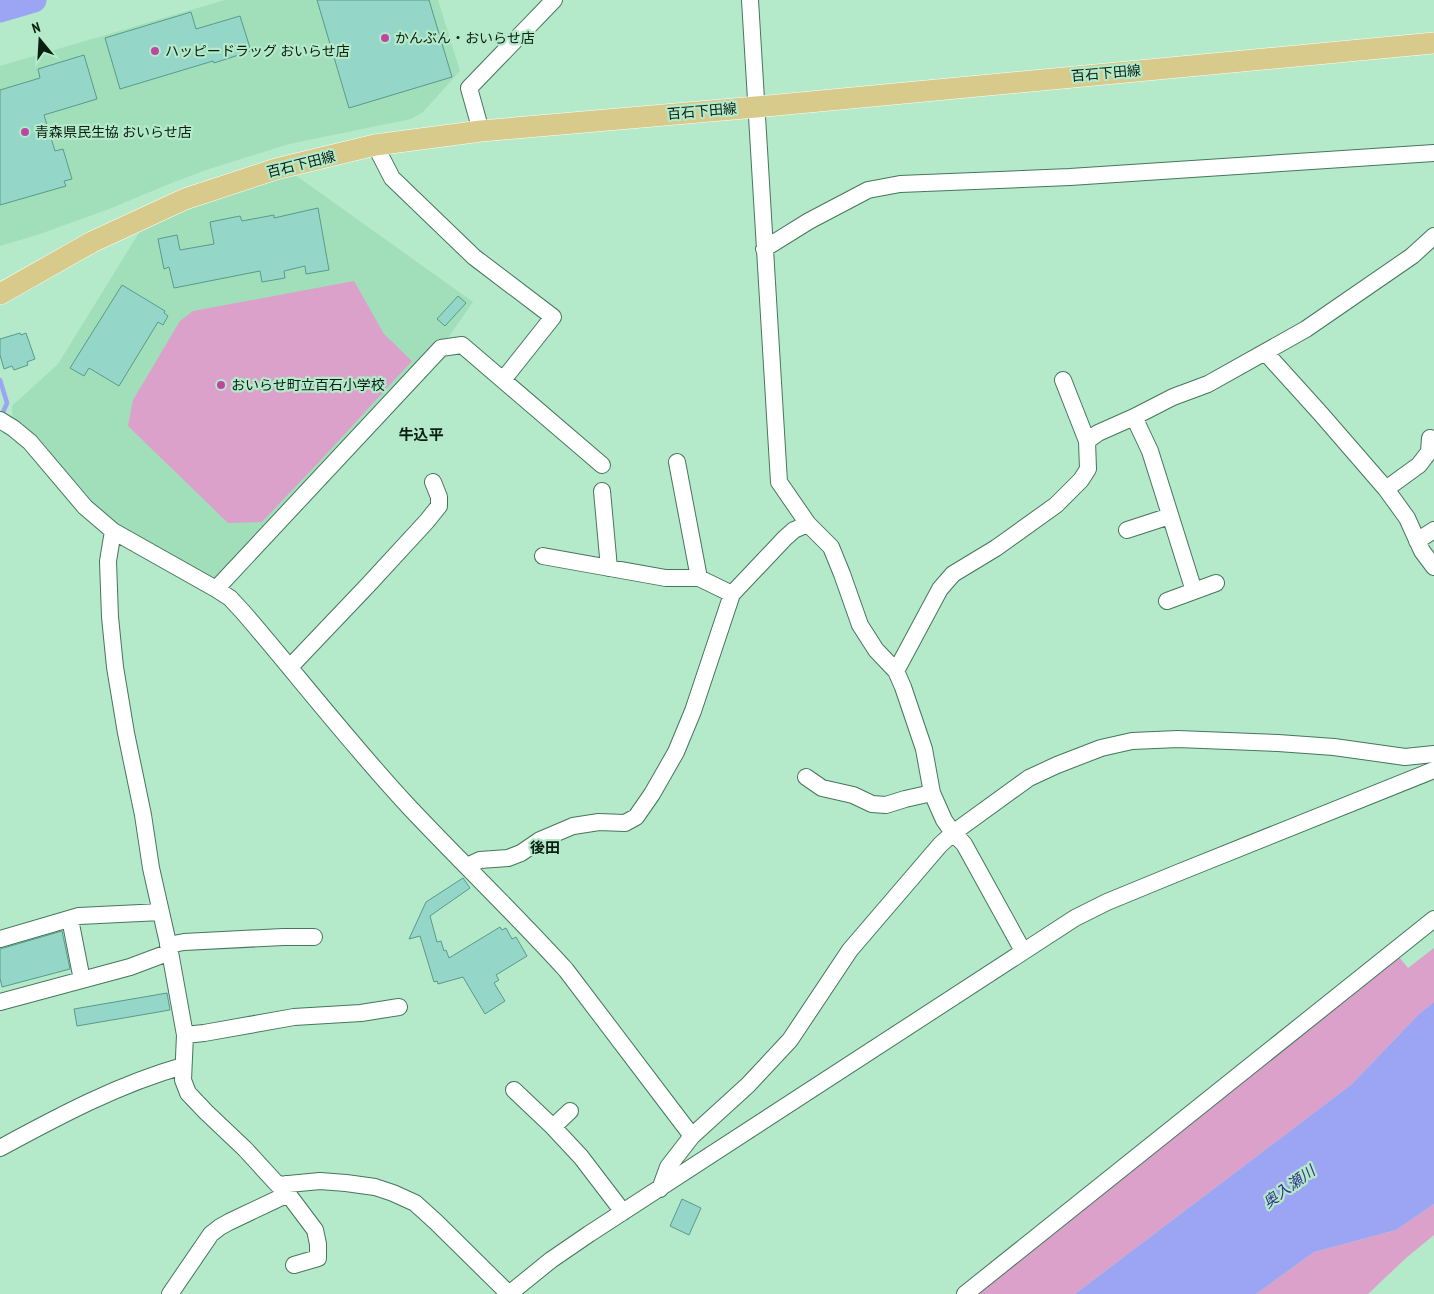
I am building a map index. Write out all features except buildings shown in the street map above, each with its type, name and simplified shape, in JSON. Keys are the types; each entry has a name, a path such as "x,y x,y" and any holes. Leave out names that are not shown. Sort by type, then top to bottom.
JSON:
{"main road":[{"name":"百石下田線","path":"0,294 92,242 185,199 276,169 376,145 481,131 1434,43"}],"street":[{"path":"481,131 469,88 554,0"},
{"path":"750,0 779,482 808,524 831,547 860,625 876,650 896,671 924,750 932,793 944,820 964,844 1023,951"},
{"path":"376,145 392,178 474,257 553,318 503,380"},
{"path":"764,249 809,221 868,190 900,184 1070,177 1434,153"},
{"path":"1087,441 1098,433 1173,397 1208,384 1306,329 1412,256 1434,236"},
{"path":"216,588 441,348 462,345 602,465"},
{"path":"1265,352 1386,489 1407,518 1422,551 1434,567"},
{"path":"896,671 940,588 954,574 996,548 1056,505 1081,480 1088,469 1087,441 1063,380"},
{"path":"1134,417 1150,451 1194,591"},
{"path":"0,420 30,442 85,507 113,532 216,588 230,598 398,795 566,970 692,1136"},
{"path":"1386,489 1419,465 1429,452 1430,438"},
{"path":"677,462 699,578"},
{"path":"290,667 370,584 439,506 439,496 433,482"},
{"path":"602,491 608,568"},
{"path":"1127,530 1170,516"},
{"path":"467,866 480,860 508,858 521,853 540,840 573,826 599,822 624,823 636,817 652,794 676,752 693,711 732,594 785,538 794,530 808,524"},
{"path":"1417,541 1434,530"},
{"path":"113,532 108,561 110,617 115,667 151,868 169,948 185,1036 183,1080 188,1093 206,1112 245,1149 278,1185 287,1189 315,1230 318,1258 294,1265"},
{"path":"543,556 666,578 699,578 732,594"},
{"path":"1167,601 1216,583"},
{"path":"660,1189 668,1166 692,1136 748,1085 790,1040 850,950 940,845 953,833 1029,778 1101,748 1132,742 1178,739 1334,747 1405,757 1434,754"},
{"path":"170,1294 211,1234 216,1230 287,1189 320,1182 346,1182 393,1193 414,1203 509,1294 551,1260 623,1212 1075,918 1107,902 1434,770"},
{"path":"806,777 822,788 853,795 872,804 886,805 932,793"},
{"path":"0,939 79,916 161,912"},
{"path":"70,919 82,980"},
{"path":"965,1294 1434,920"},
{"path":"0,1002 130,967 184,942 314,937"},
{"path":"185,1036 294,1017 362,1013 399,1007"},
{"path":"0,1148 59,1116 160,1072 183,1066"},
{"path":"514,1090 581,1157 623,1212"},
{"path":"553,1127 570,1111"}],"shaded area":[{"path":"225,0 438,0 460,71 423,112 411,119 289,144 209,169 109,209 0,246 0,66"},
{"name":"おいらせ町立百石小学校","path":"284,167 473,302 441,348 216,589 113,531 13,428 12,406 58,364 150,215"},
{"path":"354,281 384,334 412,361 262,522 228,523 128,426 133,400 180,321 193,311"},
{"path":"1434,948 1434,1002 1419,1014 1352,1084 1075,1294 977,1294 1399,957 1408,968"},
{"path":"1434,1204 1434,1235 1406,1258 1368,1294 1256,1294 1314,1252 1396,1230"}],"water":[{"name":"奥入瀬川","path":"1434,1002 1434,1204 1396,1230 1314,1252 1256,1294 1075,1294 1352,1084 1419,1014"}],"waterway":[{"path":"0,10 34,0"},
{"path":"0,380 7,403 1,417"}],"place":[{"name":"かんぶん・おいらせ店","path":"385,38"},
{"name":"ハッピードラッグ おいらせ店","path":"155,51"},
{"name":"青森県民生協 おいらせ店","path":"25,132"},
{"name":"おいらせ町立百石小学校","path":"221,385"}],"district":[{"name":"牛込平","path":"421,435"},
{"name":"後田","path":"545,848"}]}
